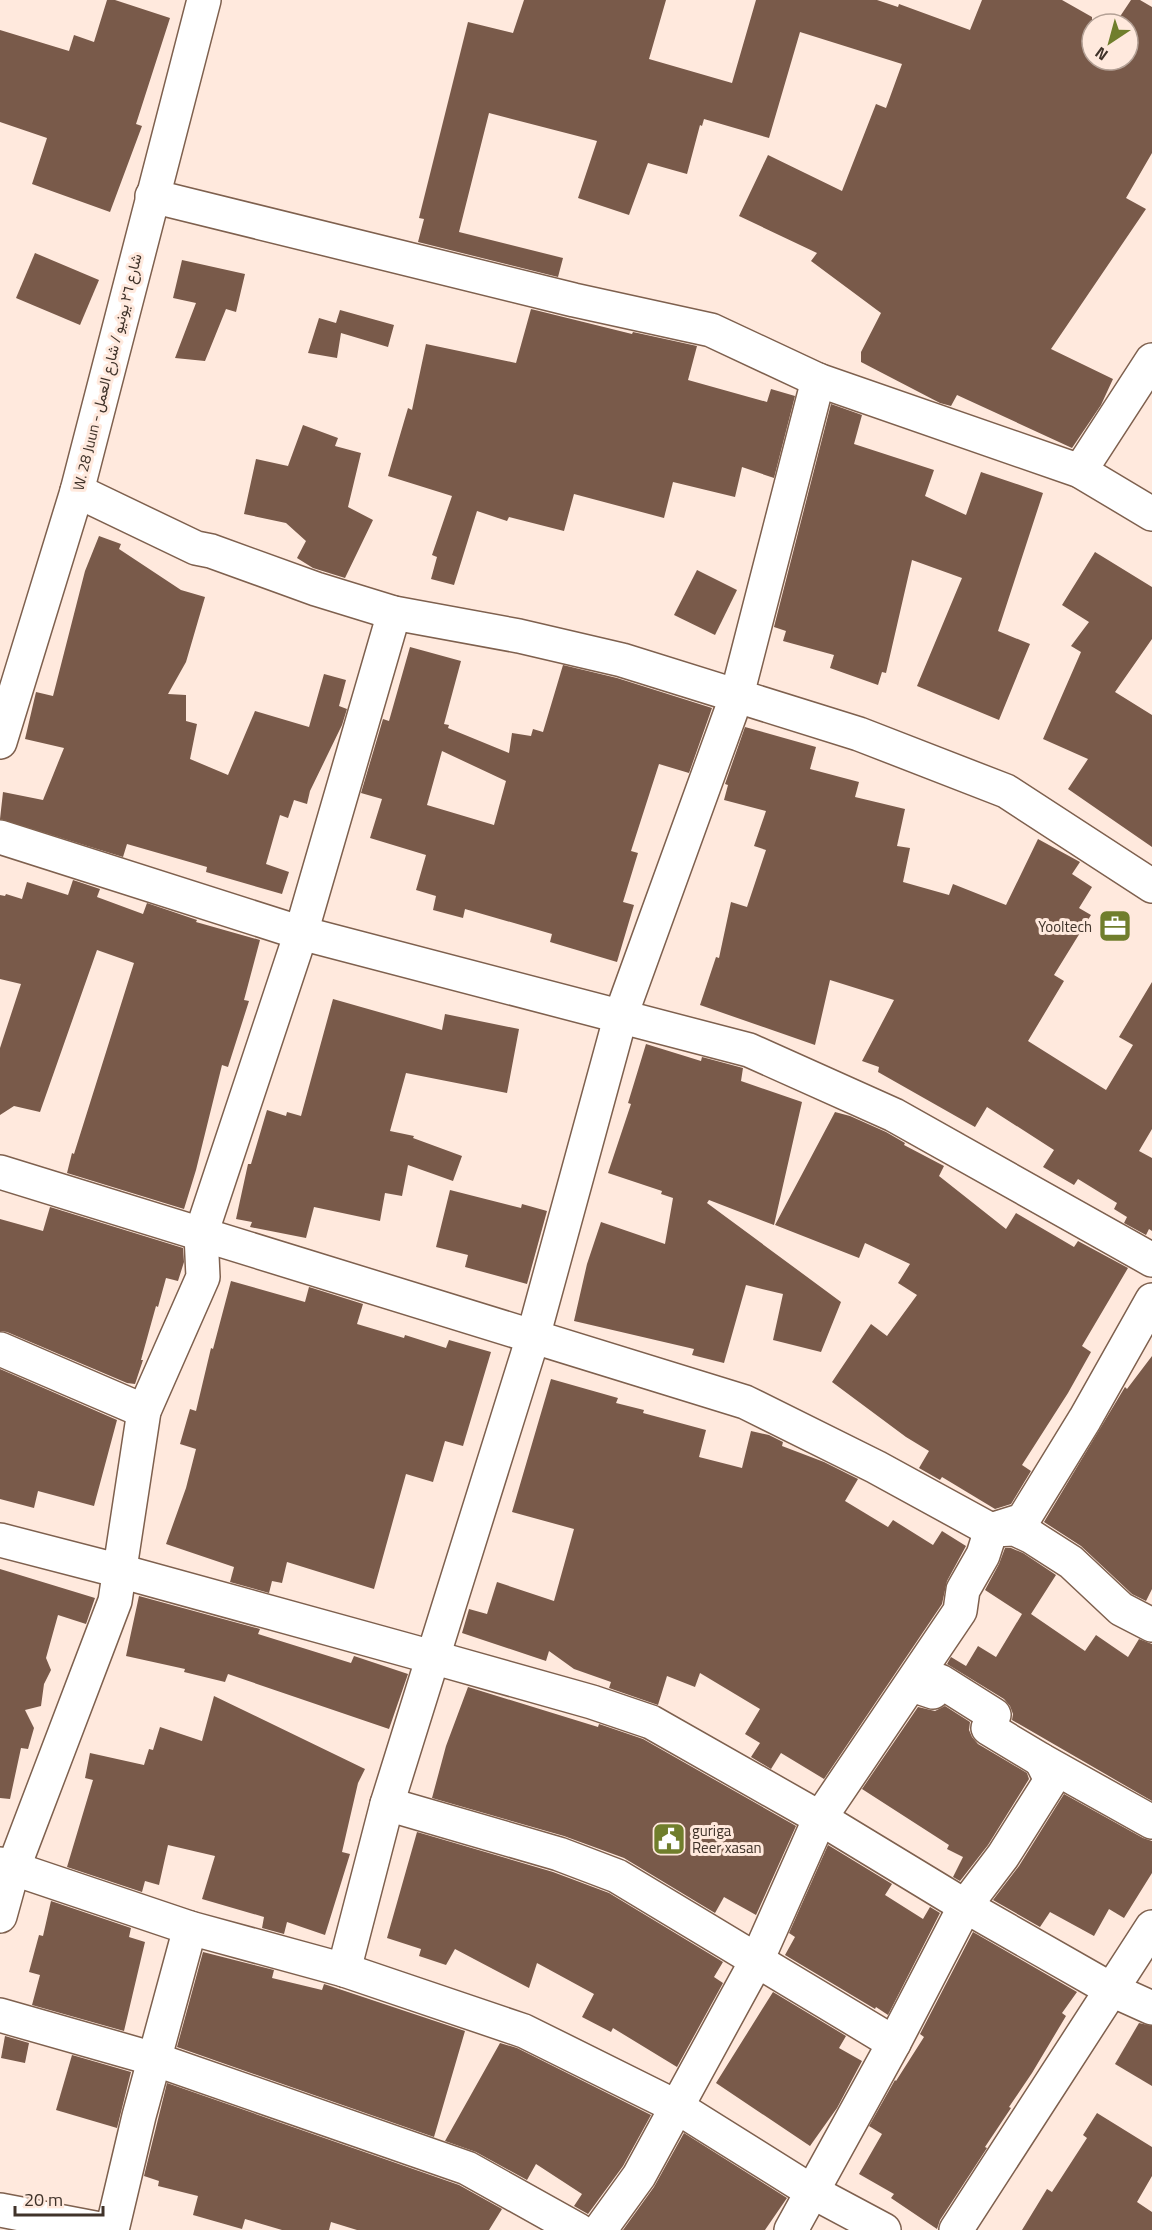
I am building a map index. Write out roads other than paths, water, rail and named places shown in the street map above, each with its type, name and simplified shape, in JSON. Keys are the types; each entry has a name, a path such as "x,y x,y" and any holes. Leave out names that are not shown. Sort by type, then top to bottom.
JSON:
{"street":[{"name":"W. 28 Juun - شارع ٢٦ يونيو / شارع العمل","path":"0,742 77,491 204,0"},
{"path":"152,196 574,300 711,330 818,380 1080,471 1152,514"},
{"path":"1080,471 1152,360"},
{"path":"344,1971 387,1804 533,1338 621,1015 737,695 818,380"},
{"path":"77,491 196,548 212,551 316,589 394,613 519,636 622,660 860,734 1006,791 1152,886"},
{"path":"0,1916 7,1867 114,1601 144,1410 203,1277 201,1234 301,933 394,613"},
{"path":"0,837 301,933 749,1050 894,1115 1152,1260"},
{"path":"0,1172 745,1402 876,1467 991,1530 1015,1529 1032,1537 1071,1562 1121,1609 1152,1625"},
{"path":"991,1530 1023,1520 1085,1419 1152,1300"},
{"path":"0,1349 144,1410"},
{"path":"600,2230 639,2176 757,1960 820,1818 960,1611 963,1590 983,1555 991,1530"},
{"path":"0,1540 432,1657 592,1702 651,1722 820,1818 965,1906 1112,1990 1152,2008"},
{"path":"912,1685 933,1692 940,1681 994,1715 988,1728 1152,1822"},
{"path":"791,2230 894,2043 965,1906 1003,1856 1051,1780 1041,1760"},
{"path":"387,1804 559,1854 617,1876 894,2043"},
{"path":"7,1867 189,1928 344,1971 524,2031 677,2107 811,2191 884,2230"},
{"path":"956,2230 1152,1927"},
{"path":"112,2230 189,1928"},
{"path":"0,2015 154,2059 467,2168 578,2230"},
{"path":"0,2210 105,2230"}],"place":[{"name":"Yooltech","path":"1115,926"},
{"name":"guriga Reer xasan","path":"669,1839"}]}
